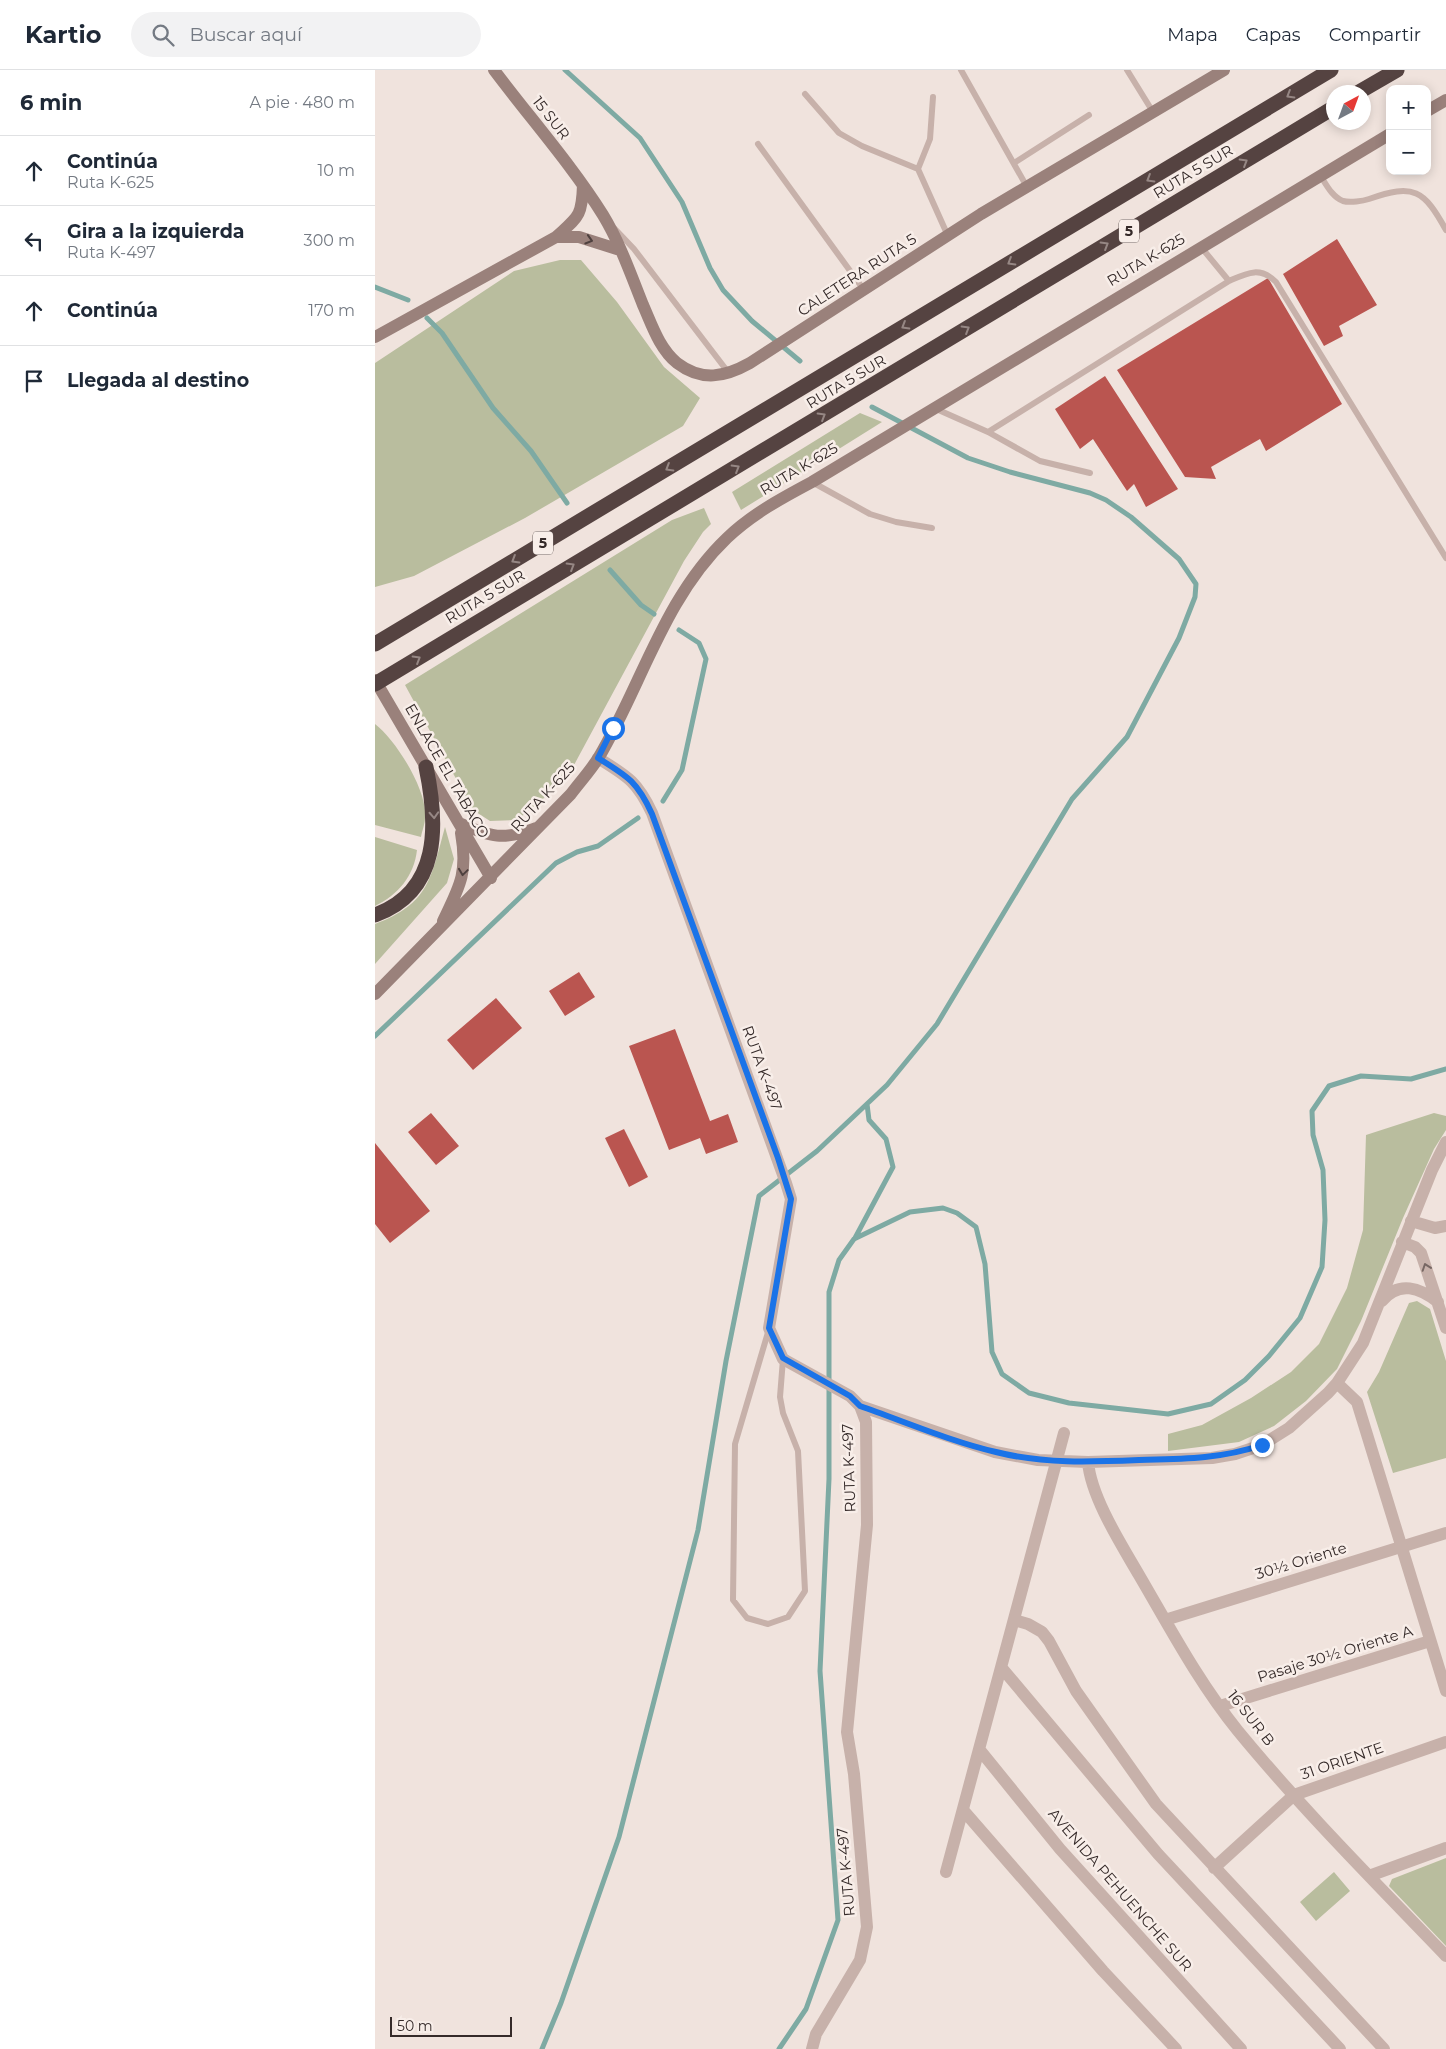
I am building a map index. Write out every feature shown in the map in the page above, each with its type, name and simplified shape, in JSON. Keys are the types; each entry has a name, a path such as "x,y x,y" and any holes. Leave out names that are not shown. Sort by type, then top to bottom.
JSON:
{"highway":[{"name":"RUTA 5 SUR","path":"375,644 1331,70"},
{"path":"1371,85 1397,70"},
{"name":"RUTA 5 SUR","path":"375,684 1326,112"},
{"path":"375,915 393,906 413,889 429,858 434,832 434,815 426,767"}],"main road":[{"name":"15 SUR","path":"493,70 583,186"},
{"name":"CALETERA RUTA 5","path":"583,186 604,217 621,250 658,340 670,356 685,368 702,376 720,376 729,373 766,352 1027,187 1153,112 1208,74 1224,70"},
{"path":"1431,109 1446,100"},
{"name":"RUTA K-625","path":"375,994 491,878 571,794 598,758 673,609 698,571 726,539 756,514 813,482 933,407 1386,136"},
{"path":"375,337 556,237 579,216 583,207 583,186"},
{"path":"556,237 579,237 621,250"},
{"name":"ENLACE EL TABACO","path":"375,680 491,878"},
{"path":"459,823 485,835 502,838 518,835 541,826"},
{"path":"437,932 464,874 464,853 459,823"}],"street":[{"name":"RUTA K-497","path":"598,758 630,778 642,792 652,814 778,1158 791,1199 769,1328"},
{"path":"860,1406 995,1452 1039,1460 1088,1462 1211,1458 1235,1454 1262,1445 1289,1428 1337,1383 1363,1342 1411,1220 1446,1143"},
{"path":"1411,1220 1435,1228 1446,1226"},
{"path":"1402,1242 1415,1247 1421,1253 1445,1324"},
{"path":"1378,1305 1392,1291 1403,1288 1417,1289 1438,1302"},
{"path":"769,1328 789,1361"},
{"name":"RUTA K-497","path":"789,1361 850,1396 860,1406 866,1422 867,1525 847,1732 854,1774 867,1927 860,1960 816,2034 812,2049"},
{"path":"1337,1383 1357,1402 1446,1691"},
{"path":"946,1872 1064,1433"},
{"name":"16 SUR B","path":"1088,1462 1091,1480 1121,1546 1186,1658 1220,1706 1238,1730 1295,1795 1446,1956"},
{"name":"30½ Oriente","path":"1165,1620 1446,1533"},
{"path":"1014,1620 1028,1624 1045,1637 1076,1691 1156,1804 1384,2049"},
{"name":"Pasaje 30½ Oriente A","path":"1220,1706 1430,1641"},
{"path":"1001,1667 1159,1854 1340,2049"},
{"name":"31 ORIENTE","path":"1214,1868 1295,1795 1446,1742"},
{"name":"AVENIDA PEHUENCHE SUR","path":"979,1749 1060,1849 1241,2049"},
{"path":"963,1810 1103,1971 1176,2049"},
{"path":"1369,1876 1446,1848"}],"lane":[{"path":"961,70 1027,187"},
{"path":"1127,70 1153,112"},
{"path":"805,94 839,133 862,146 918,169 948,236"},
{"path":"918,169 930,139 933,97"},
{"path":"1014,162 1089,115"},
{"path":"758,144 864,290"},
{"path":"1320,175 1334,195 1343,202 1364,201 1390,192 1407,190 1421,194 1446,230"},
{"path":"604,217 635,249 729,373"},
{"path":"1200,246 1229,281"},
{"path":"987,432 1229,281 1251,272 1260,272 1276,282 1446,558"},
{"path":"933,407 987,432 1040,461 1090,474"},
{"path":"813,482 870,514 896,522 932,528"},
{"path":"769,1328 735,1444 733,1600 747,1618 768,1624 788,1617 805,1592 798,1451 783,1413 780,1396 789,1361"}],"green space":[{"path":"560,260 581,260 617,302 664,367 700,398 683,426 525,518 414,576 375,587 375,363 514,271"},
{"path":"860,413 882,422 741,510 732,492"},
{"path":"704,508 711,524 703,532 684,561 574,765 542,800 517,820 490,821 473,810 405,685 672,520"},
{"path":"375,724 401,754 416,781 425,807 425,820 421,837 375,825"},
{"path":"445,827 454,859 447,883 375,964 375,924 407,908 425,887 436,861"},
{"path":"375,837 417,850 412,868 403,884 391,896 375,906"},
{"path":"1434,1113 1446,1116 1446,1130 1434,1149 1403,1218 1361,1321 1337,1369 1306,1401 1274,1426 1239,1442 1168,1451 1168,1434 1202,1425 1251,1398 1291,1372 1319,1344 1347,1288 1363,1230 1366,1135"},
{"path":"1417,1301 1430,1309 1446,1361 1446,1458 1393,1473 1367,1392 1379,1372 1409,1303"},
{"path":"1446,1858 1446,1946 1389,1886 1392,1879"},
{"path":"1334,1872 1350,1891 1316,1921 1300,1902"}],"building":[{"path":"1337,239 1377,305 1339,326 1343,336 1324,346 1283,274"},
{"path":"1268,278 1342,404 1266,451 1260,439 1211,467 1216,479 1185,477 1117,370"},
{"path":"1105,376 1178,489 1146,507 1134,484 1127,491 1093,439 1080,449 1055,409"},
{"path":"579,972 595,997 565,1016 549,991"},
{"path":"496,998 522,1028 473,1070 447,1040"},
{"path":"675,1029 710,1121 728,1114 738,1142 706,1154 700,1138 669,1150 629,1046"},
{"path":"431,1113 459,1146 436,1165 408,1132"},
{"path":"624,1129 648,1177 629,1187 605,1138"},
{"path":"375,1143 430,1211 390,1243 375,1224"}],"waterway":[{"path":"565,70 640,138 682,202 710,268 723,290 752,321 800,361"},
{"path":"375,287 408,300"},
{"path":"427,318 442,333 493,408 531,451 567,503"},
{"path":"542,2049 561,2003 619,1837 698,1530 726,1361 759,1196 817,1151 887,1085 937,1024 1072,799 1127,737 1179,638 1195,597 1196,584 1179,559 1131,517 1106,500 1090,493 1010,472 968,458 872,407"},
{"path":"610,570 641,605 654,614"},
{"path":"663,801 682,770 706,659 699,643 679,630"},
{"path":"375,1036 556,863 577,852 598,846 638,818"},
{"path":"779,2049 806,2009 838,1920 820,1671 829,1479 829,1292 839,1260 854,1239 910,1212 943,1208 957,1213 976,1227 985,1264 992,1352 1002,1374 1029,1393 1069,1403 1168,1414 1211,1404 1245,1380 1269,1356 1300,1318 1322,1267 1325,1220 1323,1170 1313,1135 1312,1111 1329,1086 1361,1076 1411,1079 1446,1069"},
{"path":"855,1238 893,1167 886,1139 869,1120 867,1104"}],"route":[{"path":"613,728 598,758 630,778 642,792 652,814 778,1158 791,1199 769,1328 775,1346 783,1358 850,1396 860,1406 995,1452 1039,1460 1088,1462 1211,1458 1235,1454 1262,1445"}]}
